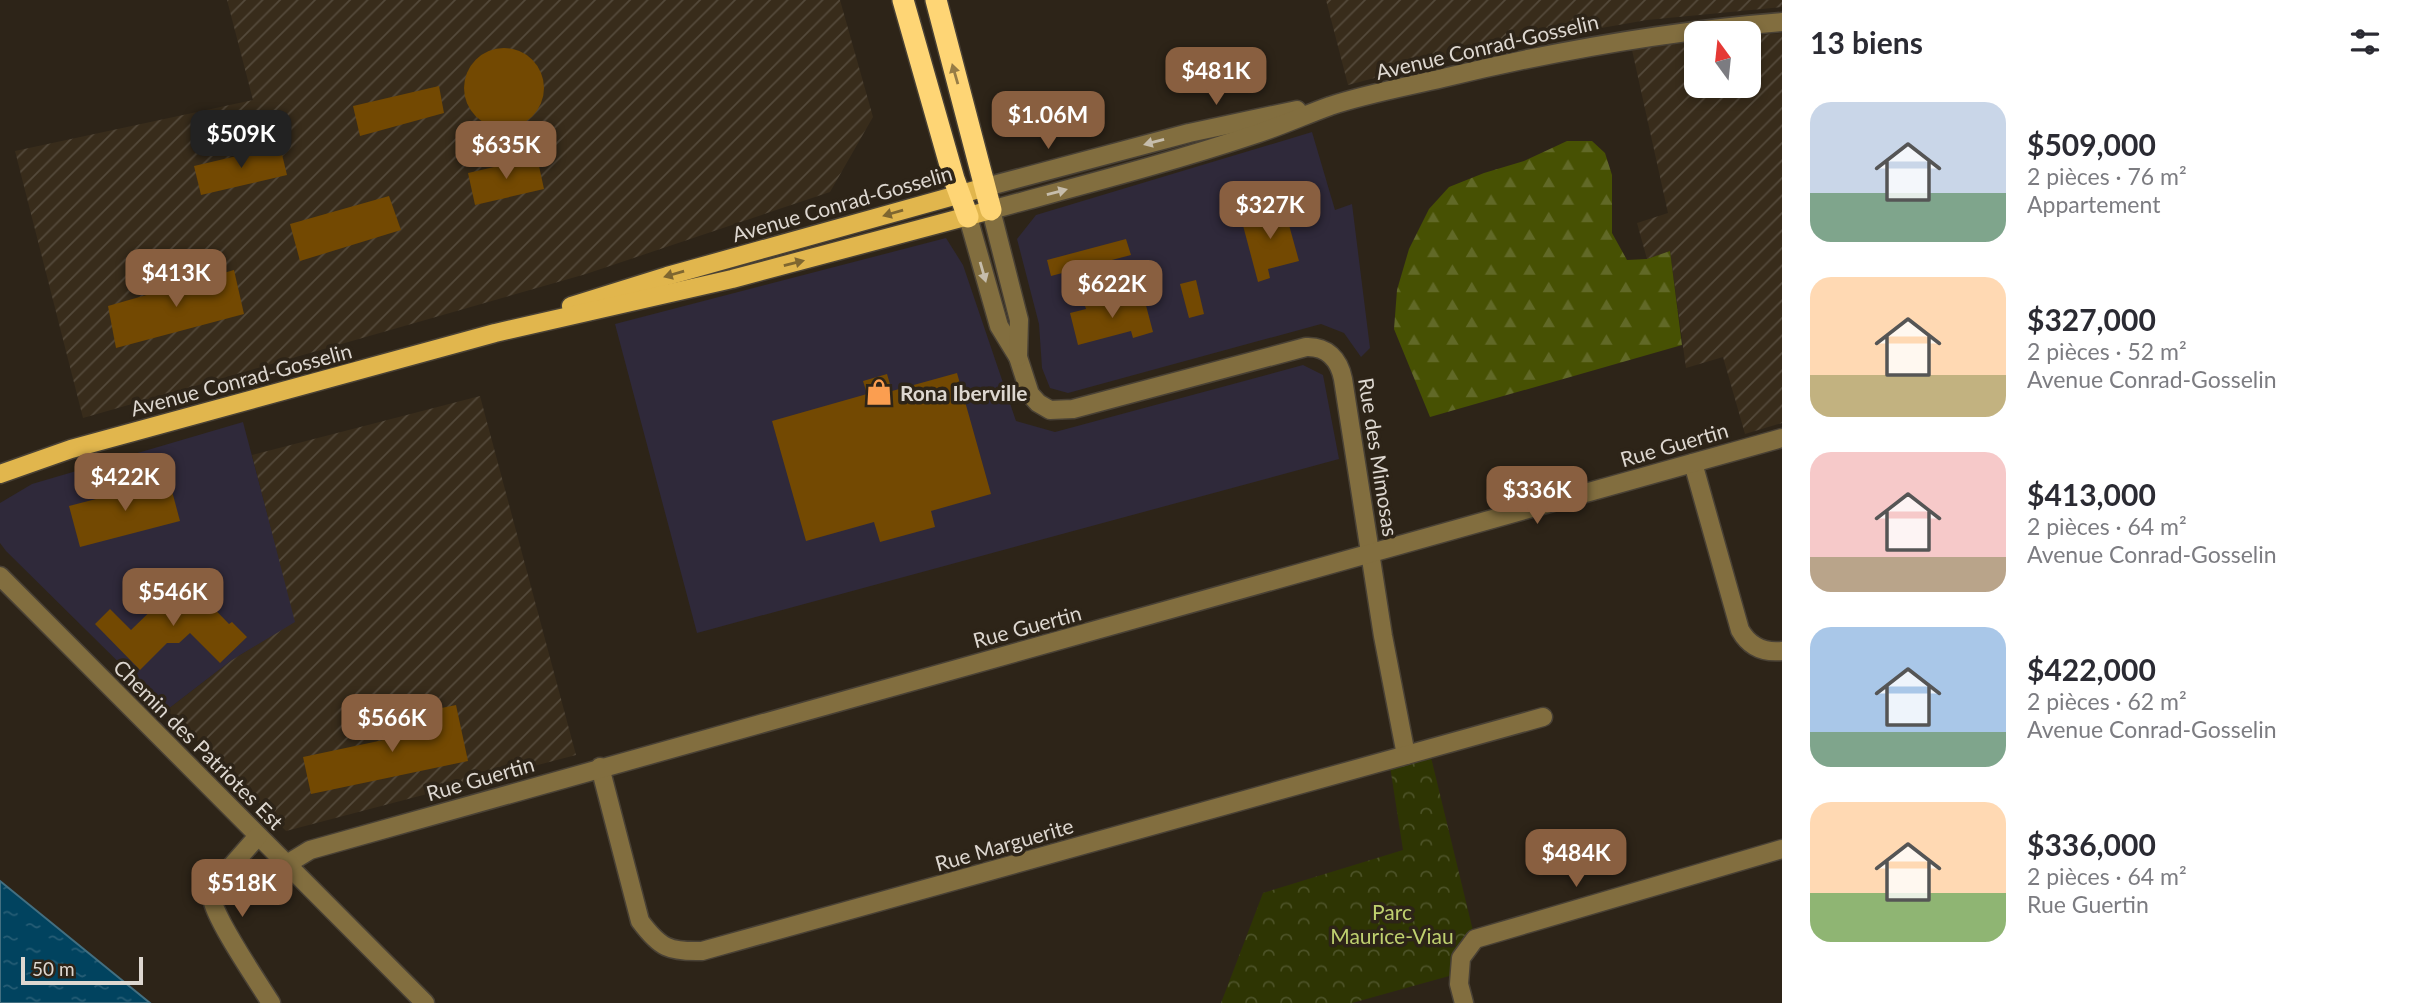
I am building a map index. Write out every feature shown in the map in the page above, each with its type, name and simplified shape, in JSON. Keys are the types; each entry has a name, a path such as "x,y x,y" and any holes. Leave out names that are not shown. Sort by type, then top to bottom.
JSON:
{"highway":[{"path":"903,0 968,217"},
{"path":"936,0 991,211"}],"main road":[{"name":"Avenue Conrad-Gosselin","path":"495,333 621,290 986,187"},
{"name":"Avenue Conrad-Gosselin","path":"0,474 71,449 495,333 732,279 991,211"}],"street":[{"name":"Avenue Conrad-Gosselin","path":"991,211 1193,154 1277,127 1328,107 1483,68 1583,46 1685,31 1782,22"},
{"name":"Avenue Conrad-Gosselin","path":"986,187 1212,127 1303,109 1328,107"},
{"name":"Rue des Mimosas","path":"991,211 1019,320 1018,357"},
{"name":"Rue des Mimosas","path":"968,217 999,326 1018,357 1030,394 1044,407 1056,411 1085,405 1312,346 1322,349 1336,359 1341,369 1383,636 1406,755"},
{"name":"Rue Guertin","path":"287,864 310,850 600,767 1782,438"},
{"path":"1693,463 1740,630 1756,647 1767,651 1782,651"},
{"name":"Chemin des Patriotes Est","path":"0,576 425,1003"},
{"name":"Rue Marguerite","path":"600,767 640,921 654,940 678,952 702,951 1543,718"},
{"path":"258,836 220,878 212,892 212,898 218,916 271,1003"},
{"path":"1464,1003 1459,984 1461,958 1475,939 1782,849"}],"shaded area":[{"path":"227,0 840,0 873,117 830,192 586,274 83,418 15,151 253,100"},
{"path":"1326,0 1782,0 1782,7 1647,20 1550,37 1443,60 1348,85"},
{"path":"1782,33 1782,423 1745,434 1723,357 1686,368 1670,252 1647,259 1637,223 1668,213 1632,50 1684,43 1684,98 1761,98 1761,35"},
{"path":"1312,132 1335,210 1352,204 1370,348 1361,357 1344,333 1321,324 1068,393 1050,388 1042,368 1039,324 1017,239 1036,215"},
{"path":"946,238 963,265 1016,421 1055,432 1303,365 1323,375 1339,459 697,633 615,324"},
{"path":"480,396 576,755 286,831 167,710 232,660 295,622 252,455"},
{"path":"243,422 296,622 232,660 167,710 6,551 0,543 0,503 32,484"}],"green space":[{"path":"1567,141 1592,141 1605,153 1612,175 1612,233 1627,260 1647,259 1670,251 1682,345 1430,417 1394,329 1397,290 1409,249 1429,209 1449,187 1524,161"},
{"name":"Parc Maurice-Viau","path":"1429,749 1475,939 1460,973 1352,1003 1221,1003 1263,893 1403,850 1389,760"}],"water":[{"path":"0,881 150,1003 0,1003"}],"building":[{"path":"504,48 519,51 532,60 541,73 544,88 541,103 532,116 519,125 504,128 489,125 476,116 467,103 464,88 467,73 476,60 489,51"},
{"path":"439,86 444,113 360,136 353,106"},
{"path":"280,146 287,175 201,195 194,166"},
{"path":"537,157 544,189 475,205 468,173"},
{"path":"389,196 401,230 300,261 290,224"},
{"path":"1284,207 1299,261 1268,269 1270,278 1258,282 1241,218"},
{"path":"1126,239 1131,255 1051,276 1047,260"},
{"path":"234,270 244,314 116,348 108,306"},
{"path":"1196,280 1204,314 1189,318 1180,284"},
{"path":"1143,294 1153,332 1133,338 1131,331 1078,345 1070,313 1086,309 1085,306"},
{"path":"957,373 991,494 931,511 935,527 880,542 874,522 806,541 772,421 867,394 863,381 887,374 892,391"},
{"path":"169,480 180,521 80,547 69,506"},
{"path":"193,587 229,624 232,622 247,637 220,663 190,633 179,643 167,643 140,670 95,624 110,609 131,630 168,594"},
{"path":"456,705 468,761 311,794 303,757 421,732 417,713"}],"place":[{"name":"Rona Iberville","path":"879,392"}]}
